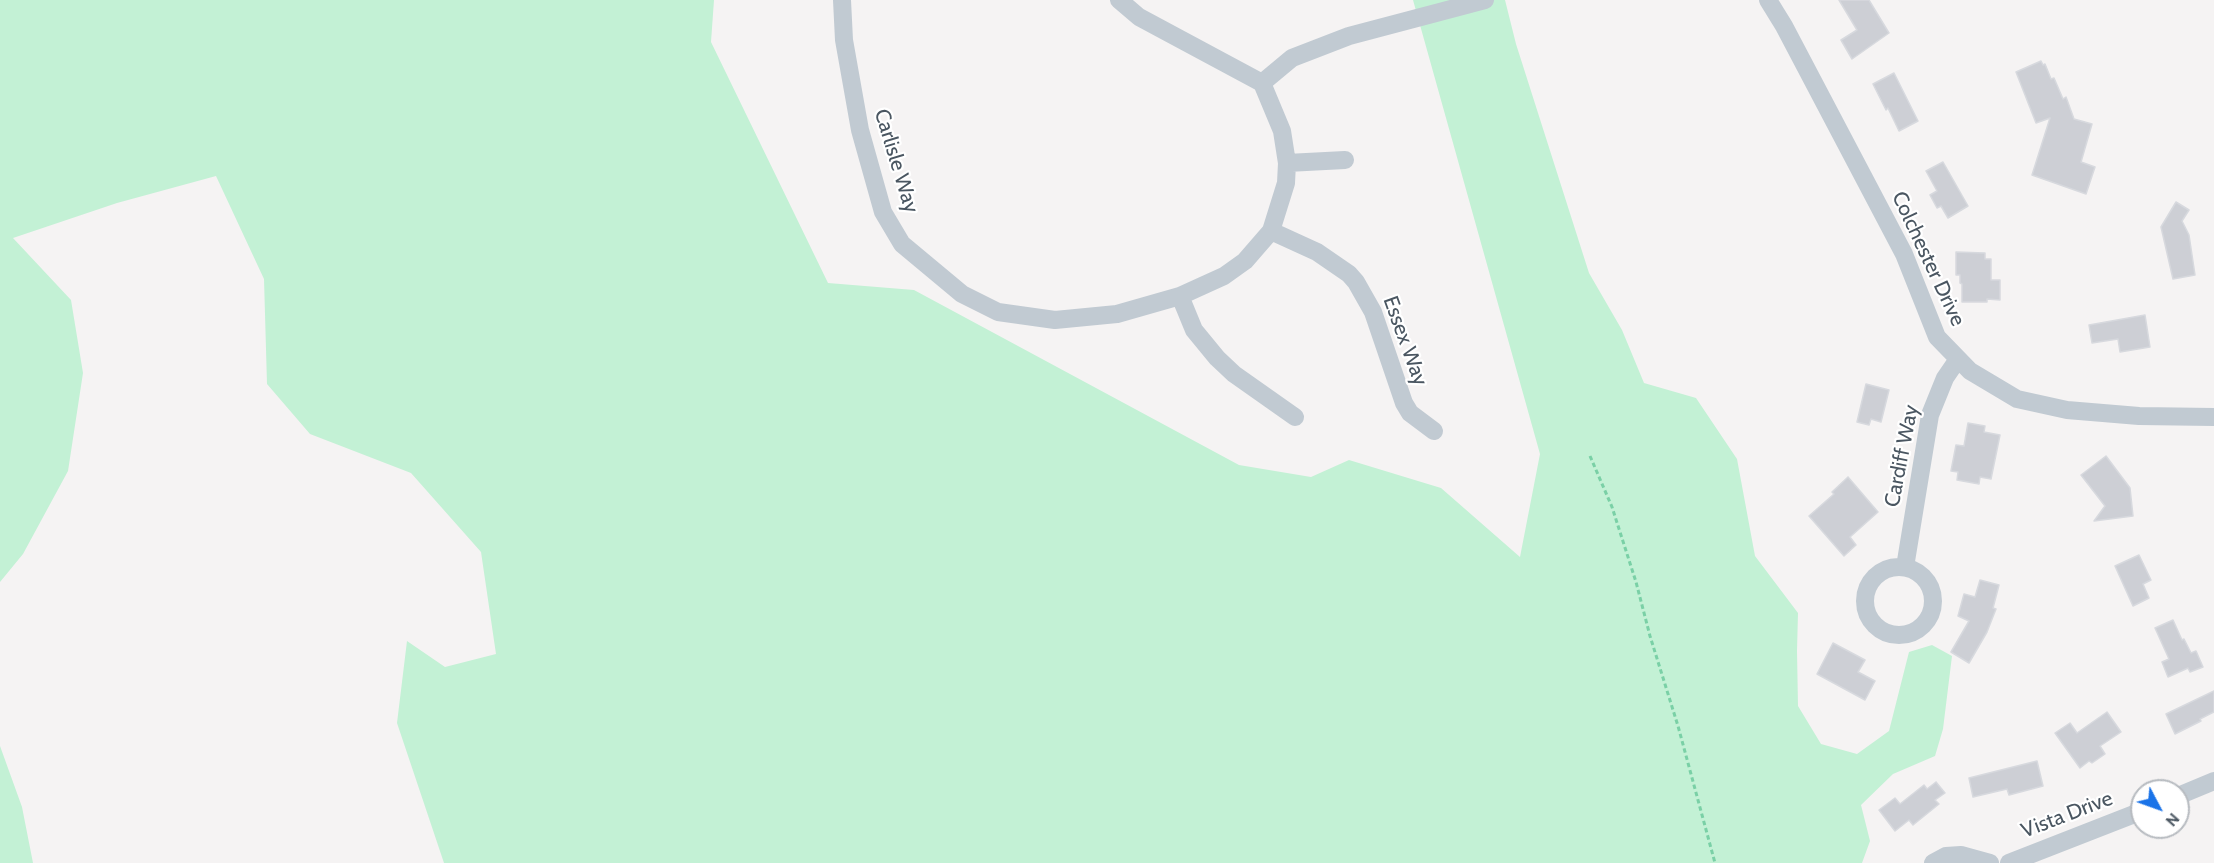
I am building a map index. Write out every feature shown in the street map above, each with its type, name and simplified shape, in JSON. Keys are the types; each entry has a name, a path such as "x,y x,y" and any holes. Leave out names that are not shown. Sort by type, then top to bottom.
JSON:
{"street":[{"name":"Carlisle Way","path":"842,0 844,40 860,130 883,212 902,244 962,294 999,312 1055,320 1117,314 1180,296 1224,276 1245,261 1271,231 1284,194 1287,163 1282,131 1262,83"},
{"path":"1119,0 1139,17 1262,83 1292,58 1348,36 1485,0"},
{"name":"Colchester Drive","path":"1768,0 1784,26 1904,254 1937,337 1970,371 2017,399 2067,411 2139,416 2214,417"},
{"path":"1287,163 1345,160"},
{"name":"Essex Way","path":"1271,231 1317,252 1349,274 1356,282 1373,312 1404,403 1410,413 1434,430"},
{"path":"1180,296 1194,330 1217,358 1234,374 1295,417"},
{"name":"Cardiff Way","path":"1905,567 1930,415 1945,378 1958,359"},
{"path":"2190,791 2214,782"},
{"name":"Vista Drive","path":"2009,863 2130,816"},
{"path":"1933,863 1946,856 1961,855 1990,863"}],"path":[{"path":"1590,456 1612,507 1636,582 1716,863"}],"green space":[{"path":"0,0 714,0 711,42 828,283 914,290 1239,465 1311,477 1349,460 1441,488 1520,557 1540,454 1413,0 1505,0 1516,44 1589,273 1622,330 1644,383 1696,398 1737,459 1755,556 1798,613 1798,706 1821,744 1857,754 1889,731 1909,652 1932,645 1952,656 1943,729 1935,756 1893,774 1861,805 1870,841 1862,863 444,863 397,723 407,641 445,667 496,654 481,552 411,473 310,434 267,384 264,279 216,176 117,203 13,238 71,300 83,373 68,471 23,554 0,582"},
{"path":"0,746 22,807 33,863 0,863"}],"building":[{"path":"1839,0 1869,0 1889,33 1852,59 1841,40 1857,30"},
{"path":"2041,61 2043,65 2045,64 2051,79 2054,78 2063,99 2066,97 2074,119 2092,124 2081,162 2095,167 2086,194 2032,175 2050,118 2036,123 2016,72"},
{"path":"1894,73 1918,121 1899,131 1873,84"},
{"path":"1943,162 1968,206 1948,218 1941,206 1937,208 1930,195 1937,191 1926,171"},
{"path":"2176,202 2189,210 2182,221 2189,235 2195,275 2173,279 2161,227"},
{"path":"1956,252 1985,253 1985,259 1991,259 1991,280 2000,280 2000,300 1962,302 1960,275 1956,275"},
{"path":"2145,315 2150,347 2120,352 2118,339 2092,343 2089,325"},
{"path":"1866,384 1889,390 1881,422 1871,419 1869,425 1857,422"},
{"path":"1968,423 1985,426 1984,432 2000,435 1991,479 1980,477 1979,484 1957,480 1958,472 1951,471 1956,445 1964,446"},
{"path":"2106,456 2130,488 2133,516 2094,521 2105,506 2081,475"},
{"path":"1848,477 1878,512 1850,537 1856,545 1844,556 1809,516 1834,494 1832,492"},
{"path":"2139,555 2151,580 2143,584 2149,598 2133,606 2115,566"},
{"path":"1980,580 1999,585 1993,608 1996,609 1987,632 1969,663 1951,652 1969,621 1958,616 1964,594 1975,597"},
{"path":"2173,620 2182,640 2184,639 2191,653 2196,651 2203,667 2190,672 2188,668 2168,677 2162,662 2169,659 2155,628"},
{"path":"1833,643 1865,660 1858,672 1875,681 1865,700 1817,674"},
{"path":"2214,691 2214,712 2175,734 2166,714"},
{"path":"2107,712 2121,732 2100,746 2105,754 2080,768 2055,733 2070,723 2077,733"},
{"path":"2037,761 2043,786 2009,795 2007,789 1973,797 1969,778"},
{"path":"1936,782 1945,793 1935,800 1939,804 1913,825 1909,820 1895,831 1879,810 1895,798 1900,804 1924,785 1927,789"}]}
